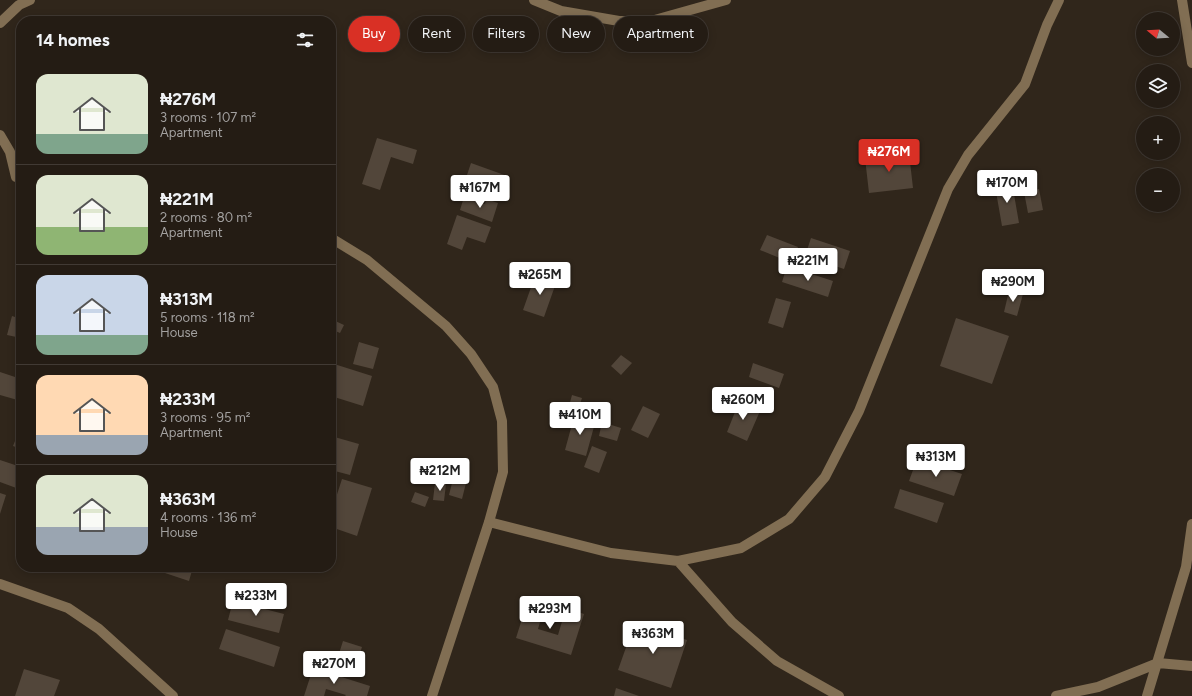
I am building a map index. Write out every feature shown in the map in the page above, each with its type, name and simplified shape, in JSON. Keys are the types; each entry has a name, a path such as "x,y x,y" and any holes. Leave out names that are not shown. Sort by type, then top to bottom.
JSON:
{"street":[{"path":"0,23 19,5 30,0"},
{"path":"534,0 561,10 619,21 651,21 726,0"},
{"path":"489,522 611,553 678,561 740,548 789,519 825,477 859,411 948,189 968,155 1025,84 1047,24 1059,0"},
{"path":"1182,0 1192,64"},
{"path":"0,135 10,152 16,177"},
{"path":"336,241 367,260 446,326 471,354 493,387 502,421 503,472 489,522 432,696"},
{"path":"1147,696 1189,565 1192,524"},
{"path":"678,561 732,622 777,661 839,696"},
{"path":"0,584 68,608 99,629 173,696"},
{"path":"1056,696 1098,687 1158,663 1192,666"}],"building":[{"path":"377,138 417,150 413,164 391,157 380,190 362,184"},
{"path":"909,153 913,188 869,193 865,158"},
{"path":"471,163 510,177 502,198 464,184"},
{"path":"1012,183 1019,223 1002,226 995,186"},
{"path":"1039,189 1043,210 1028,213 1024,192"},
{"path":"464,197 485,204 486,199 498,203 492,222 460,210"},
{"path":"457,215 491,227 485,243 467,237 462,250 447,244"},
{"path":"767,235 798,247 792,263 760,250"},
{"path":"811,238 850,251 844,269 805,256"},
{"path":"787,266 833,281 828,297 782,282"},
{"path":"535,276 556,283 544,317 523,310"},
{"path":"1009,291 1023,294 1017,316 1004,312"},
{"path":"776,298 791,302 783,328 768,323"},
{"path":"12,316 16,317 16,337 7,335"},
{"path":"956,318 1009,336 992,384 940,366"},
{"path":"336,321 344,325 340,333 336,331"},
{"path":"359,342 379,348 373,369 353,364"},
{"path":"621,355 632,363 621,375 611,366"},
{"path":"753,363 784,374 779,388 749,377"},
{"path":"336,365 372,376 363,406 336,398"},
{"path":"0,372 16,377 16,400 0,395"},
{"path":"756,392 761,397 756,402 751,397"},
{"path":"572,395 582,398 578,410 569,406"},
{"path":"739,402 760,411 747,441 727,432"},
{"path":"643,406 660,414 648,438 631,430"},
{"path":"574,417 595,423 586,456 565,450"},
{"path":"602,422 621,428 617,441 599,436"},
{"path":"336,437 359,444 350,475 336,471"},
{"path":"16,438 16,447 13,446"},
{"path":"592,446 607,452 599,473 584,467"},
{"path":"917,459 962,474 954,496 909,481"},
{"path":"0,460 16,465 16,488 0,482"},
{"path":"454,475 467,479 462,499 449,495"},
{"path":"342,479 372,488 357,536 336,529 336,498"},
{"path":"435,483 446,484 444,501 433,500"},
{"path":"900,489 944,503 937,523 894,508"},
{"path":"415,492 429,497 425,507 411,502"},
{"path":"0,493 6,495 0,514"},
{"path":"162,572 192,572 189,581"},
{"path":"233,601 284,614 279,633 228,620"},
{"path":"527,603 544,608 538,629 558,635 566,608 584,614 571,655 516,638"},
{"path":"635,622 687,640 671,688 618,670"},
{"path":"226,629 280,647 274,667 219,649"},
{"path":"343,641 362,647 355,669 336,663"},
{"path":"313,668 370,686 367,696 345,696 346,695 326,689 324,696 304,696"},
{"path":"24,669 60,680 54,696 15,696"},
{"path":"616,688 639,696 614,696"}]}
